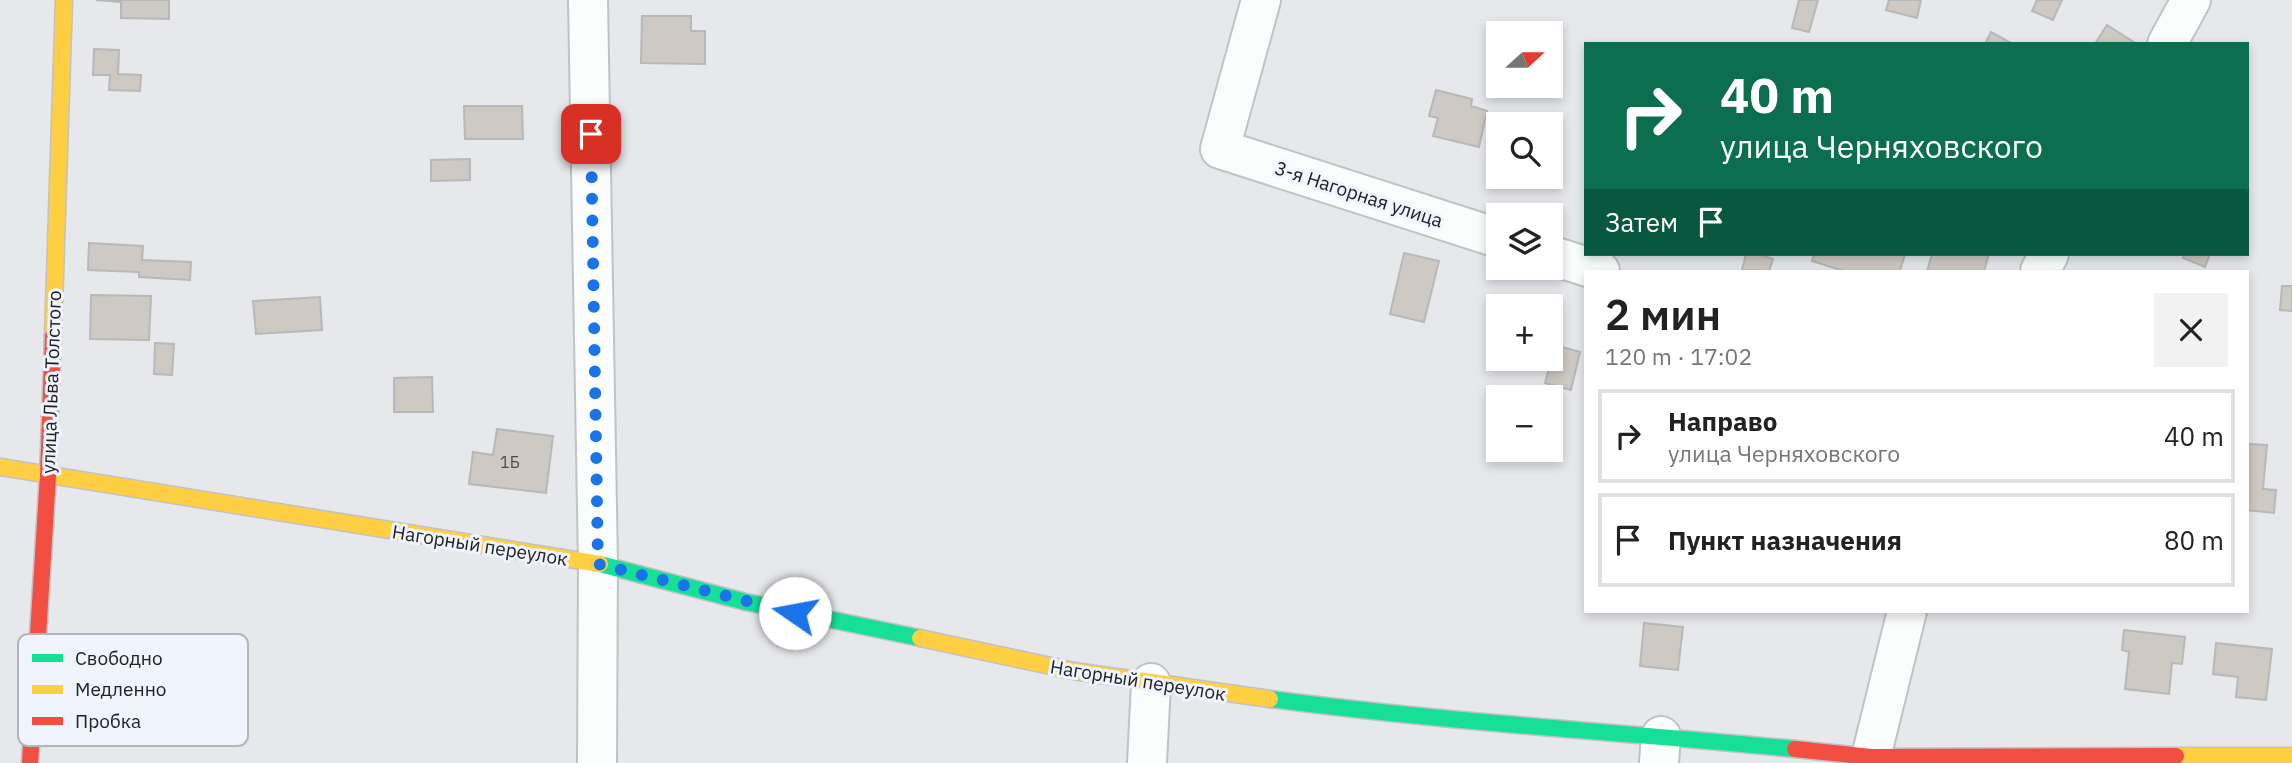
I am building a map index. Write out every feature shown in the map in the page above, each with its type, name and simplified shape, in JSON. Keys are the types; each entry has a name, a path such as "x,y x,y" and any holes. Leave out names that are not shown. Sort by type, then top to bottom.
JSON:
{"street":[{"name":"улица Льва Толстого","path":"38,634 48,475 64,0"},
{"path":"588,0 598,564 597,763"},
{"name":"3-я Нагорная улица","path":"1261,0 1220,149 1486,234"},
{"path":"2168,42 2191,0"},
{"path":"1563,259 1597,270"},
{"name":"Нагорный переулок","path":"0,467 598,564 759,605 967,650 1151,683 1384,714 1479,723 1660,750 1871,757 2120,760 2292,756"},
{"path":"1871,757 1907,613"},
{"path":"1147,763 1151,683"}],"building":[{"path":"96,0 169,0 169,19 121,18 121,2"},
{"path":"1799,0 1818,0 1809,32 1792,28"},
{"path":"1889,0 1921,0 1917,18 1886,10"},
{"path":"2037,0 2062,0 2053,20 2032,11"},
{"path":"642,16 691,16 691,31 705,31 705,64 641,63"},
{"path":"2107,25 2134,42 2096,42"},
{"path":"1991,32 2009,42 1986,42"},
{"path":"94,49 119,50 118,74 141,75 140,91 109,90 110,75 93,75"},
{"path":"1436,90 1472,99 1471,106 1487,111 1479,147 1433,136 1438,118 1429,116"},
{"path":"464,106 522,106 523,139 465,139"},
{"path":"470,159 470,180 431,181 431,160"},
{"path":"89,243 143,246 142,260 191,262 190,280 139,277 139,272 88,270"},
{"path":"1404,253 1439,261 1424,322 1390,314"},
{"path":"1746,256 1773,259 1769,270 1742,270"},
{"path":"1813,256 1904,256 1900,270 1841,270 1812,261"},
{"path":"1931,256 1988,256 1984,270 1927,270"},
{"path":"2184,256 2209,256 2205,267"},
{"path":"2282,286 2292,286 2292,311 2280,310"},
{"path":"91,295 151,296 149,340 90,339"},
{"path":"320,297 322,330 256,334 253,301"},
{"path":"155,343 174,344 172,375 154,374"},
{"path":"1563,347 1580,352 1571,390 1563,388 1563,385 1545,383 1548,371 1563,371"},
{"path":"432,377 433,412 394,412 394,378"},
{"path":"497,429 553,436 546,493 469,484 473,452 493,455"},
{"path":"2249,444 2267,445 2263,489 2276,490 2274,513 2249,510"},
{"path":"1644,623 1683,627 1678,670 1640,666"},
{"path":"2124,630 2185,637 2182,664 2172,663 2169,694 2125,689 2129,652 2122,650"},
{"path":"2216,643 2272,649 2266,700 2236,697 2238,677 2213,674"}],"traffic: fast":[{"path":"600,564 746,602 920,638"},
{"path":"1270,699 1466,720 1795,749"}],"traffic: slow":[{"path":"53,336 64,0"},
{"path":"0,467 600,564"},
{"path":"920,638 1074,671 1270,699"},
{"path":"2176,756 2292,756"}],"traffic: jam":[{"path":"38,634 53,336"},
{"path":"30,763 31,746"},
{"path":"1795,749 1871,757 2176,756"}],"route":[{"path":"591,134 598,564 795,613"}]}
